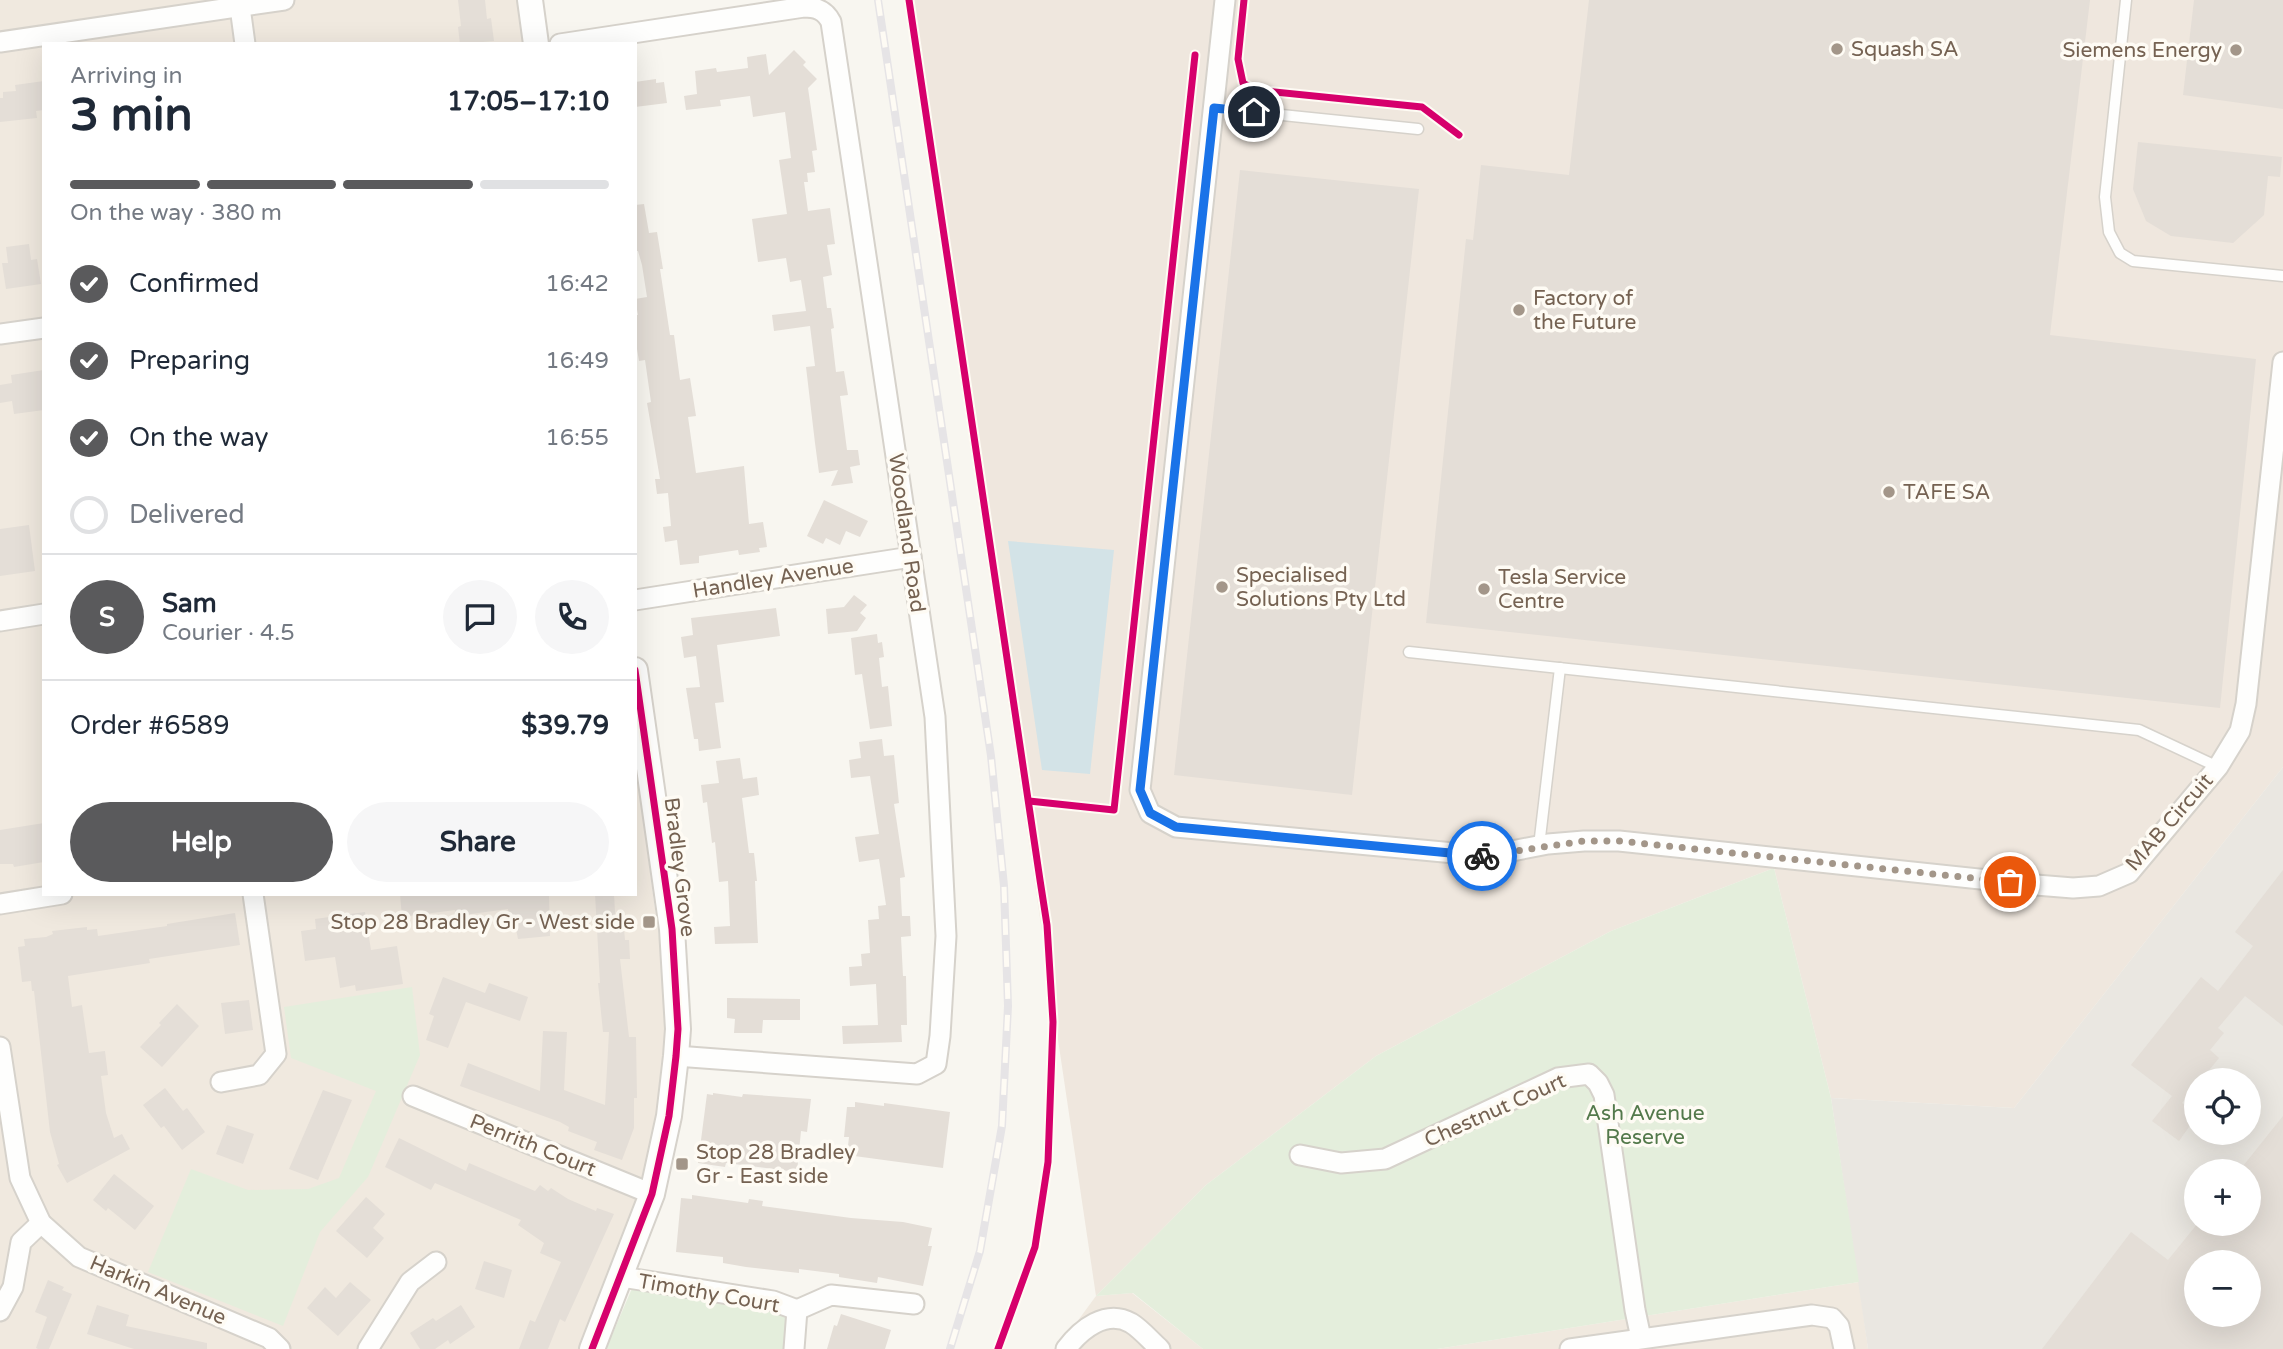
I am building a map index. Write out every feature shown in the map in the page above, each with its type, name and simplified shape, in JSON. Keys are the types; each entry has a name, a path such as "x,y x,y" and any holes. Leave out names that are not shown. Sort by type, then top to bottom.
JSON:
{"street":[{"path":"0,42 284,0"},
{"path":"530,0 536,42"},
{"name":"MAB Circuit","path":"1224,0 1140,790 1150,813 1176,827 1486,856 1539,846 1584,841 1619,841 2036,885 2073,888 2099,886 2129,873 2218,767 2240,731 2246,704 2283,362"},
{"path":"240,7 245,42"},
{"name":"Woodland Road","path":"573,42 804,7 814,7 828,15 935,717 946,936 936,1064 917,1074 676,1056"},
{"path":"0,334 42,328"},
{"name":"Handley Avenue","path":"637,600 911,557"},
{"path":"0,621 42,614"},
{"name":"Bradley Grove","path":"592,1349 622,1278 652,1195 669,1116 678,1029 673,929 645,805 637,697"},
{"path":"0,904 50,896"},
{"path":"221,1082 260,1075 276,1054 253,896"},
{"path":"0,1047 20,1178 41,1223 21,1242 13,1287 0,1311"},
{"name":"Chestnut Court","path":"1300,1155 1341,1163 1385,1159 1558,1077 1589,1074 1604,1095 1635,1310 1642,1338"},
{"name":"Penrith Court","path":"413,1096 652,1195"},
{"name":"Harkin Avenue","path":"41,1223 79,1257 269,1338 280,1349"},
{"path":"369,1349 410,1282 436,1262"},
{"name":"Timothy Court","path":"622,1278 773,1301 797,1310 831,1295 914,1304"},
{"name":"Timothy Court","path":"793,1349 797,1310"},
{"path":"1570,1349 1812,1315 1832,1318 1839,1326 1844,1349"},
{"path":"1066,1349 1094,1322 1116,1317 1132,1323 1160,1349"}],"lane":[{"path":"2126,0 2105,197 2109,232 2120,253 2133,261 2283,276"},
{"path":"1214,108 1418,129"},
{"path":"1409,652 2139,730 2218,767"},
{"path":"1539,846 1560,668"}],"shaded area":[{"path":"0,0 518,0 525,42 42,42 42,896 637,896 637,776 664,975 665,1059 649,1157 634,1219 579,1349 0,1349"},
{"path":"904,0 2283,0 2283,767 2014,1108 1831,1098 1774,868 1611,931 1376,1056 1206,1185 1096,1296"},
{"path":"1008,541 1114,550 1090,774 1042,770"},
{"path":"2283,767 2283,1349 1868,1349 1831,1098 2014,1108"},
{"path":"1859,1282 1868,1349 1437,1349"},
{"path":"1132,1293 1203,1349 1057,1349 1096,1296"}],"green space":[{"name":"Ash Avenue Reserve","path":"1774,868 1831,1098 1859,1282 1437,1349 1203,1349 1133,1293 1096,1296 1206,1185 1376,1056 1611,931"},
{"path":"412,987 420,1055 368,1177 320,1232 283,1326 148,1272 191,1169 248,1190 308,1189 339,1178 376,1091 291,1058 284,1007"},
{"path":"633,1286 793,1312 788,1349 606,1349"}],"building":[{"path":"458,0 485,0 487,19 491,18 494,41 460,42 458,27 461,26"},
{"path":"1589,0 2090,0 2050,335 2256,359 2220,708 1426,623 1466,239 1473,240 1481,165 1569,175"},
{"name":"Siemens Energy","path":"2194,0 2283,0 2283,109 2183,95"},
{"path":"794,50 806,62 803,65 817,79 808,88 817,150 812,151 815,172 807,173 808,182 804,182 808,211 830,208 835,244 827,245 832,275 823,277 827,308 831,308 834,328 831,329 836,372 844,371 848,395 840,396 847,450 858,450 860,465 850,467 853,483 831,486 838,470 819,473 815,443 806,367 815,366 810,326 774,331 772,315 806,311 801,280 790,282 786,258 758,262 752,219 787,214 779,160 791,158 785,112 753,117 750,96 720,100 721,106 686,110 684,96 697,94 695,71 716,68 717,72 748,68 747,57 766,54 769,75"},
{"path":"656,79 656,83 664,82 667,103 637,107 637,82"},
{"path":"42,81 42,110 36,111 37,118 0,122 0,98 3,98 3,92 16,91 15,85"},
{"path":"2138,142 2282,157 2280,177 2268,176 2264,215 2233,243 2171,236 2146,221 2133,189"},
{"path":"1240,170 1419,189 1352,795 1174,775"},
{"path":"644,204 649,233 657,232 670,335 674,335 680,380 690,378 696,416 688,417 696,473 744,466 749,524 763,522 767,547 759,548 760,552 739,555 738,550 699,556 699,563 680,565 677,540 665,542 663,527 671,526 668,493 657,494 655,479 660,479 647,403 651,402 645,360 639,361 637,349 637,299 647,297 637,251 637,205"},
{"path":"29,244 31,260 37,259 41,284 6,289 2,263 8,263 6,247"},
{"path":"42,370 42,410 14,414 12,401 0,403 0,385 12,383 11,375"},
{"path":"824,500 868,521 860,537 846,531 840,545 826,538 823,544 807,536"},
{"path":"29,525 35,571 0,576 0,529"},
{"path":"854,595 867,605 860,613 866,618 857,631 828,634 826,609 844,607"},
{"path":"776,608 780,636 717,645 724,702 715,703 721,748 699,751 698,739 694,739 686,688 700,687 696,656 684,658 681,637 693,635 691,618"},
{"path":"877,634 878,643 882,642 884,657 879,658 882,687 888,686 892,726 870,729 862,674 855,675 851,638"},
{"path":"882,739 884,756 894,755 899,803 894,804 905,877 900,878 902,916 910,916 911,936 901,937 903,976 906,976 907,1025 901,1025 902,1042 843,1044 842,1026 878,1025 876,984 850,986 849,967 862,966 861,954 870,953 868,920 879,919 878,906 886,905 879,859 859,862 855,837 879,834 870,776 851,778 849,760 861,758 859,742"},
{"path":"740,758 743,779 757,777 759,795 742,798 749,853 754,853 758,943 715,944 714,927 730,926 728,881 719,882 715,842 712,843 707,802 703,803 701,785 719,783 716,761"},
{"path":"42,823 42,862 14,867 13,864 0,864 0,830"},
{"path":"2283,870 2283,1026 2245,996 2218,1028 2224,1033 2210,1050 2219,1058 2211,1068 2184,1068 2184,1134 2179,1141 2152,1121 2172,1096 2131,1065 2201,977 2218,991 2253,946 2235,932"},
{"path":"400,896 549,896 550,936 518,939 516,929 510,929 508,909 456,916 455,910 402,917"},
{"path":"595,896 614,896 616,930 624,929 625,940 629,940 630,959 620,959 629,1037 636,1037 637,1098 634,1098 634,1128 622,1160 594,1150 597,1142 568,1131 569,1127 560,1122 460,1086 468,1063 540,1091 543,1031 567,1032 564,1090 605,1105 609,1032 603,1032"},
{"path":"365,912 371,950 397,946 403,984 356,991 355,985 340,988 335,957 305,961 301,931 316,929 315,919"},
{"path":"235,913 240,945 149,959 150,963 68,976 72,1007 82,1005 89,1053 105,1051 108,1075 101,1076 106,1113 114,1138 122,1134 130,1149 67,1183 57,1165 59,1164 50,1132 34,991 31,981 22,982 18,947 25,946 24,939 46,937 53,934 52,931 87,927 87,930 97,929 98,936"},
{"path":"443,977 485,993 489,983 528,997 520,1021 466,1002 448,1048 426,1040 434,1016 429,1014"},
{"path":"727,998 800,999 800,1020 763,1020 762,1033 734,1033 735,1019 727,1018"},
{"path":"249,1000 253,1030 225,1034 221,1003"},
{"path":"177,1004 199,1026 162,1067 140,1047"},
{"path":"165,1088 183,1111 187,1108 205,1132 182,1150 164,1126 161,1128 143,1105"},
{"path":"323,1090 352,1100 318,1180 289,1169"},
{"path":"707,1094 742,1097 743,1094 811,1099 807,1132 801,1131 797,1172 726,1163 725,1167 698,1163"},
{"path":"855,1102 950,1112 943,1168 847,1155 849,1137 844,1137 847,1107 855,1107"},
{"path":"2283,1116 2283,1349 2042,1349 2131,1232 2168,1260 2187,1236 2261,1236 2261,1159 2249,1159"},
{"path":"227,1125 254,1134 243,1164 216,1154"},
{"path":"399,1138 466,1171 469,1163 535,1191 540,1185 548,1191 551,1188 596,1211 597,1208 614,1214 565,1322 560,1319 548,1349 519,1349 530,1320 535,1322 561,1262 540,1253 544,1243 518,1225 521,1220 435,1183 431,1190 385,1167"},
{"path":"114,1174 154,1206 135,1230 108,1208 106,1211 93,1200"},
{"path":"692,1195 748,1203 749,1199 763,1201 762,1206 903,1222 932,1228 928,1246 932,1246 923,1286 878,1277 877,1283 839,1277 839,1274 799,1269 799,1273 746,1267 723,1263 723,1257 676,1252 681,1198 692,1199"},
{"path":"366,1197 385,1214 373,1228 384,1238 367,1258 336,1231"},
{"path":"484,1261 512,1270 504,1298 475,1289"},
{"path":"48,1280 72,1294 49,1349 38,1349 36,1348 47,1317 35,1312"},
{"path":"350,1282 371,1300 338,1336 307,1308 325,1287 336,1298"},
{"path":"97,1305 129,1315 126,1326 207,1343 207,1349 134,1349 87,1334"},
{"path":"461,1305 475,1327 450,1344 448,1340 435,1349 420,1349 410,1333"},
{"path":"841,1314 891,1330 885,1349 827,1349 834,1325 837,1326"}],"railway":[{"path":"878,0 991,756 1004,886 1008,1006 1002,1126 980,1251 950,1349"}],"cycle path":[{"path":"909,0 1047,925 1053,1022 1048,1162 1035,1247 998,1349"},
{"path":"1244,0 1238,59 1243,83 1255,90 1422,107 1459,135"},
{"path":"1029,801 1114,810 1195,55"},
{"path":"592,1349 652,1194 669,1116 678,1029 672,929 637,684"}],"way so far":[{"path":"1482,856 1548,844 1619,841 2010,882"}],"place":[{"name":"Squash SA","path":"1837,49"},
{"name":"Siemens Energy","path":"2236,50"},
{"name":"Factory of the Future","path":"1519,310"},
{"name":"TAFE SA","path":"1889,492"},
{"name":"Specialised Solutions Pty Ltd","path":"1222,587"},
{"name":"Tesla Service Centre","path":"1484,589"},
{"name":"Stop 28 Bradley Gr - West side","path":"649,922"},
{"name":"Stop 28 Bradley Gr - East side","path":"682,1164"}],"route":[{"path":"1254,112 1214,108 1140,790 1150,813 1176,827 1482,856"}]}
